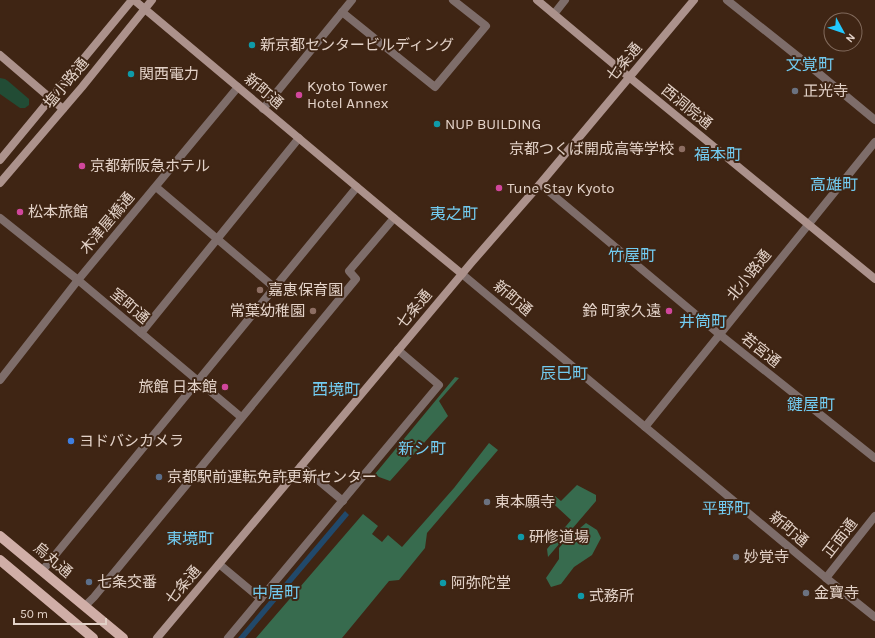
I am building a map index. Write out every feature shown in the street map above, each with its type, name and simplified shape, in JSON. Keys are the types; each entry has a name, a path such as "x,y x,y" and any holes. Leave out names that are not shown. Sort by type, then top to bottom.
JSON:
{"main road":[{"name":"烏丸通","path":"0,536 123,638"},
{"path":"0,560 93,638"}],"street":[{"name":"新町通","path":"133,0 826,578 875,617"},
{"name":"塩小路通","path":"0,160 133,0"},
{"name":"塩小路通","path":"0,183 152,0"},
{"path":"263,109 352,0"},
{"path":"342,12 435,86 486,26 454,0"},
{"name":"西洞院通","path":"537,0 875,279"},
{"path":"554,14 565,0"},
{"name":"七条通","path":"158,638 398,350 540,184 694,0"},
{"path":"727,0 875,120"},
{"path":"0,55 63,109"},
{"name":"木津屋橋通","path":"1,378 78,280 238,87"},
{"path":"141,333 299,138"},
{"name":"北小路通","path":"645,427 875,142"},
{"name":"若宮通","path":"540,184 719,334 875,458"},
{"path":"156,187 275,288"},
{"path":"42,571 357,187"},
{"name":"室町通","path":"0,218 78,280 241,416"},
{"path":"85,606 356,279 349,271 394,218"},
{"path":"228,638 439,385 398,350"},
{"path":"301,466 343,501"},
{"name":"正面通","path":"826,578 875,516"},
{"path":"219,564 261,599"}],"green space":[{"path":"0,78 8,81 29,99 29,105 25,108 20,108 0,94"},
{"path":"455,377 459,378 439,401 448,416 390,481 375,474"},
{"path":"489,443 498,450 427,533 425,548 399,580 389,581 342,638 256,638 363,514 378,526 372,534 382,542 388,535 402,547 454,488"},
{"path":"577,485 596,495 596,501 548,557 547,549 571,520 544,495 555,496 561,501"},
{"path":"586,523 597,530 601,538 592,555 574,567 561,584 551,587 546,578 559,559 559,548"}],"water":[{"path":"345,511 349,515 245,638 238,638"}],"place":[{"name":"新京都センタービルディング","path":"252,45"},
{"name":"関西電力","path":"131,74"},
{"name":"正光寺","path":"795,91"},
{"name":"Kyoto Tower Hotel Annex","path":"299,95"},
{"name":"NUP BUILDING","path":"437,124"},
{"name":"京都つくば開成高等学校","path":"682,149"},
{"name":"京都新阪急ホテル","path":"82,166"},
{"name":"Tune Stay Kyoto","path":"499,188"},
{"name":"松本旅館","path":"20,212"},
{"name":"嘉恵保育園","path":"260,290"},
{"name":"常葉幼稚園","path":"313,311"},
{"name":"鈴 町家久遠","path":"669,311"},
{"name":"旅館 日本館","path":"225,387"},
{"name":"ヨドバシカメラ","path":"71,441"},
{"name":"京都駅前運転免許更新センター","path":"159,477"},
{"name":"東本願寺","path":"487,502"},
{"name":"研修道場","path":"521,537"},
{"name":"妙覚寺","path":"736,557"},
{"name":"七条交番","path":"89,582"},
{"name":"阿弥陀堂","path":"443,583"},
{"name":"金寶寺","path":"806,593"},
{"name":"式務所","path":"581,596"}],"district":[{"name":"文覚町","path":"810,64"},
{"name":"福本町","path":"718,154"},
{"name":"高雄町","path":"834,184"},
{"name":"夷之町","path":"454,213"},
{"name":"竹屋町","path":"632,255"},
{"name":"井筒町","path":"703,321"},
{"name":"辰巳町","path":"564,373"},
{"name":"西境町","path":"336,389"},
{"name":"鍵屋町","path":"811,404"},
{"name":"新シ町","path":"422,448"},
{"name":"平野町","path":"726,508"},
{"name":"東境町","path":"190,538"},
{"name":"中居町","path":"276,592"}]}
